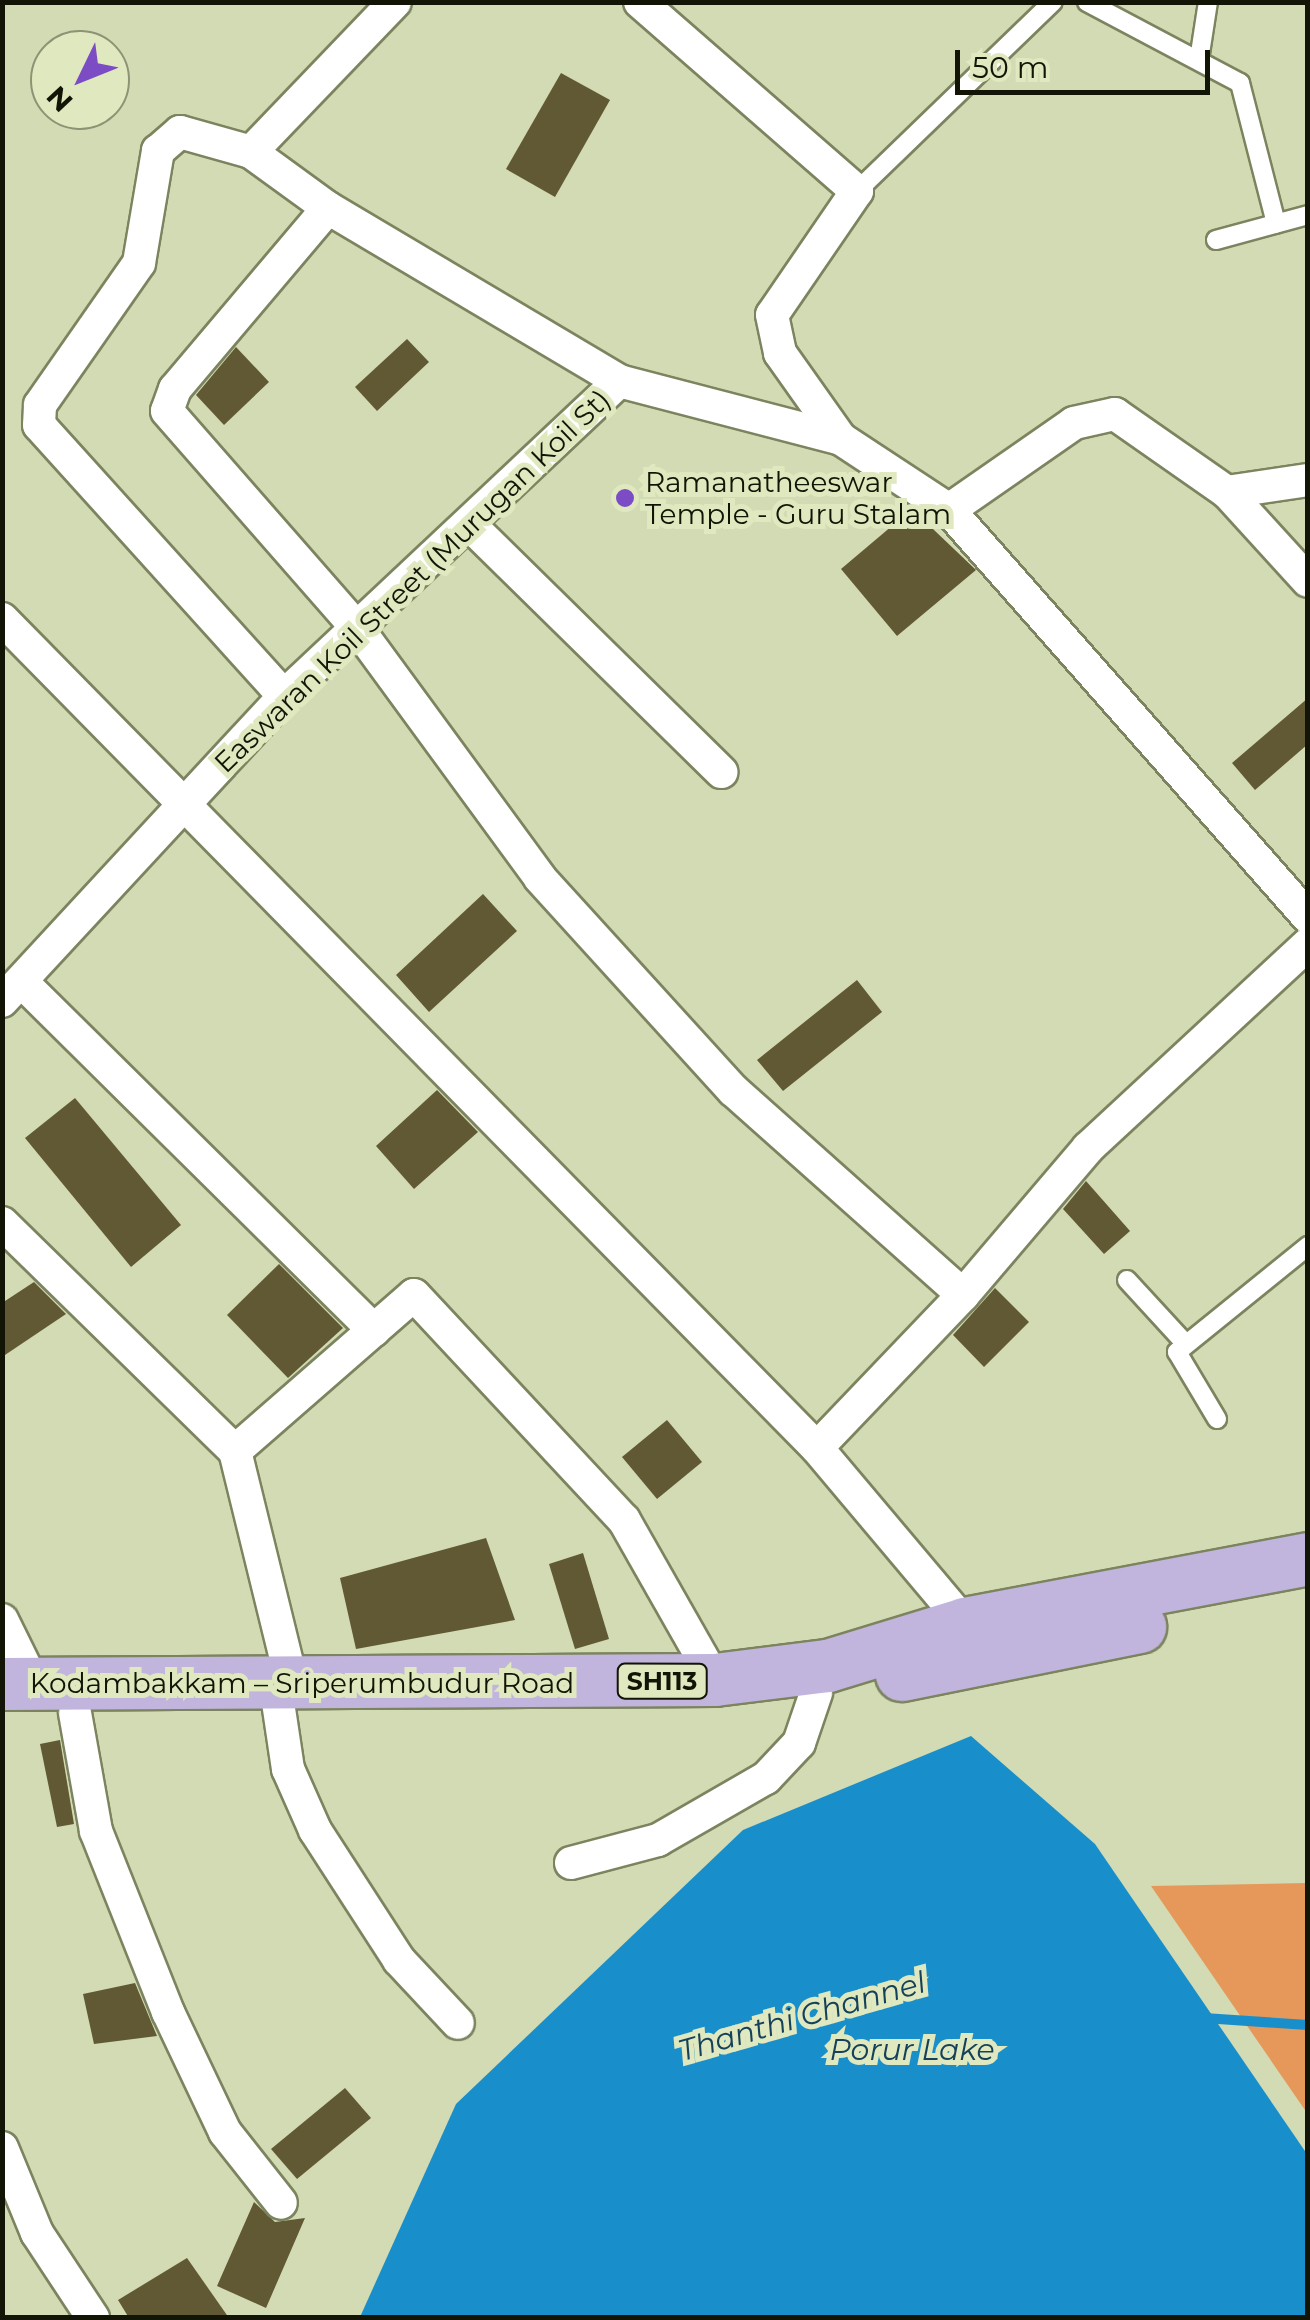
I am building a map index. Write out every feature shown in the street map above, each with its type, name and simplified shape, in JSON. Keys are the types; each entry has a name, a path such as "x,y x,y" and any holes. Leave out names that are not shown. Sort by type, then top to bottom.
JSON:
{"main road":[{"name":"Kodambakkam – Sriperumbudur Road","path":"13,1694 75,1713 282,1692 717,1710 816,1693 1308,1559"},
{"name":"Kodambakkam – Sriperumbudur Road","path":"13,1694 282,1692 715,1680 828,1666 965,1624 1064,1624 1308,1592"}],"street":[{"path":"251,152 395,2"},
{"path":"640,2 857,192 772,315 780,353 840,439"},
{"path":"284,696 48,441 37,412 139,263 163,143 180,132 251,152 328,208 620,381 840,439 949,510 1308,917"},
{"path":"328,208 168,398 167,411 358,629 540,878 733,1090 962,1296"},
{"name":"Easwaran Koil Street (Murugan Koil St)","path":"14,993 284,696 620,381"},
{"path":"949,510 1074,423 1104,414 1136,422 1227,492 1308,580"},
{"path":"1227,492 1308,480"},
{"path":"469,524 721,772"},
{"path":"2,619 817,1448 965,1624"},
{"path":"817,1448 962,1296 1088,1148 1308,944"},
{"path":"14,993 374,1330"},
{"path":"2,1223 235,1451 282,1692 288,1768 315,1830 399,1960 458,2022"},
{"path":"235,1451 414,1295 624,1520 715,1680"},
{"path":"2,1620 13,1694"},
{"path":"571,1863 658,1840 766,1778 799,1743 816,1693"},
{"path":"75,1713 96,1832 168,2012 225,2132 281,2203"},
{"path":"2,2148 37,2233 92,2318"}],"lane":[{"path":"857,192 1053,2"},
{"path":"1088,2 1199,60 1247,94 1276,224"},
{"path":"1199,60 1208,2"},
{"path":"1216,240 1308,215"},
{"path":"1217,1419 1178,1365 1184,1342 1308,1246"},
{"path":"1128,1280 1184,1342"}],"shaded area":[{"path":"1308,1883 1307,2113 1151,1886"}],"water":[{"name":"Porur Lake","path":"971,1736 1095,1844 1307,2154 1307,2317 360,2317 456,2104 743,1830"}],"building":[{"path":"561,73 610,100 555,197 506,169"},
{"path":"407,339 429,362 377,411 355,387"},
{"path":"236,347 269,382 224,425 196,395"},
{"path":"912,509 976,570 897,636 841,569"},
{"path":"1308,698 1308,744 1255,790 1232,763"},
{"path":"483,894 517,931 429,1012 396,975"},
{"path":"857,980 882,1012 783,1091 757,1060"},
{"path":"437,1090 478,1132 414,1189 376,1146"},
{"path":"75,1098 181,1225 131,1267 25,1138"},
{"path":"1086,1181 1130,1231 1104,1254 1063,1209"},
{"path":"279,1264 343,1328 288,1378 227,1315"},
{"path":"34,1282 66,1314 2,1357 2,1303"},
{"path":"995,1288 1029,1322 984,1367 953,1335"},
{"path":"667,1420 702,1462 657,1499 622,1457"},
{"path":"486,1538 515,1620 356,1649 340,1578"},
{"path":"583,1553 609,1639 575,1649 549,1564"},
{"path":"60,1740 74,1824 57,1827 40,1744"},
{"path":"135,1983 157,2036 94,2044 83,1994"},
{"path":"345,2088 371,2118 297,2179 271,2149"},
{"path":"254,2202 275,2222 305,2218 266,2308 217,2286"},
{"path":"187,2258 229,2318 129,2318 118,2300"}],"waterway":[{"name":"Thanthi Channel","path":"1204,2018 1308,2025"}],"place":[{"name":"Ramanatheeswar Temple - Guru Stalam","path":"625,498"}]}
